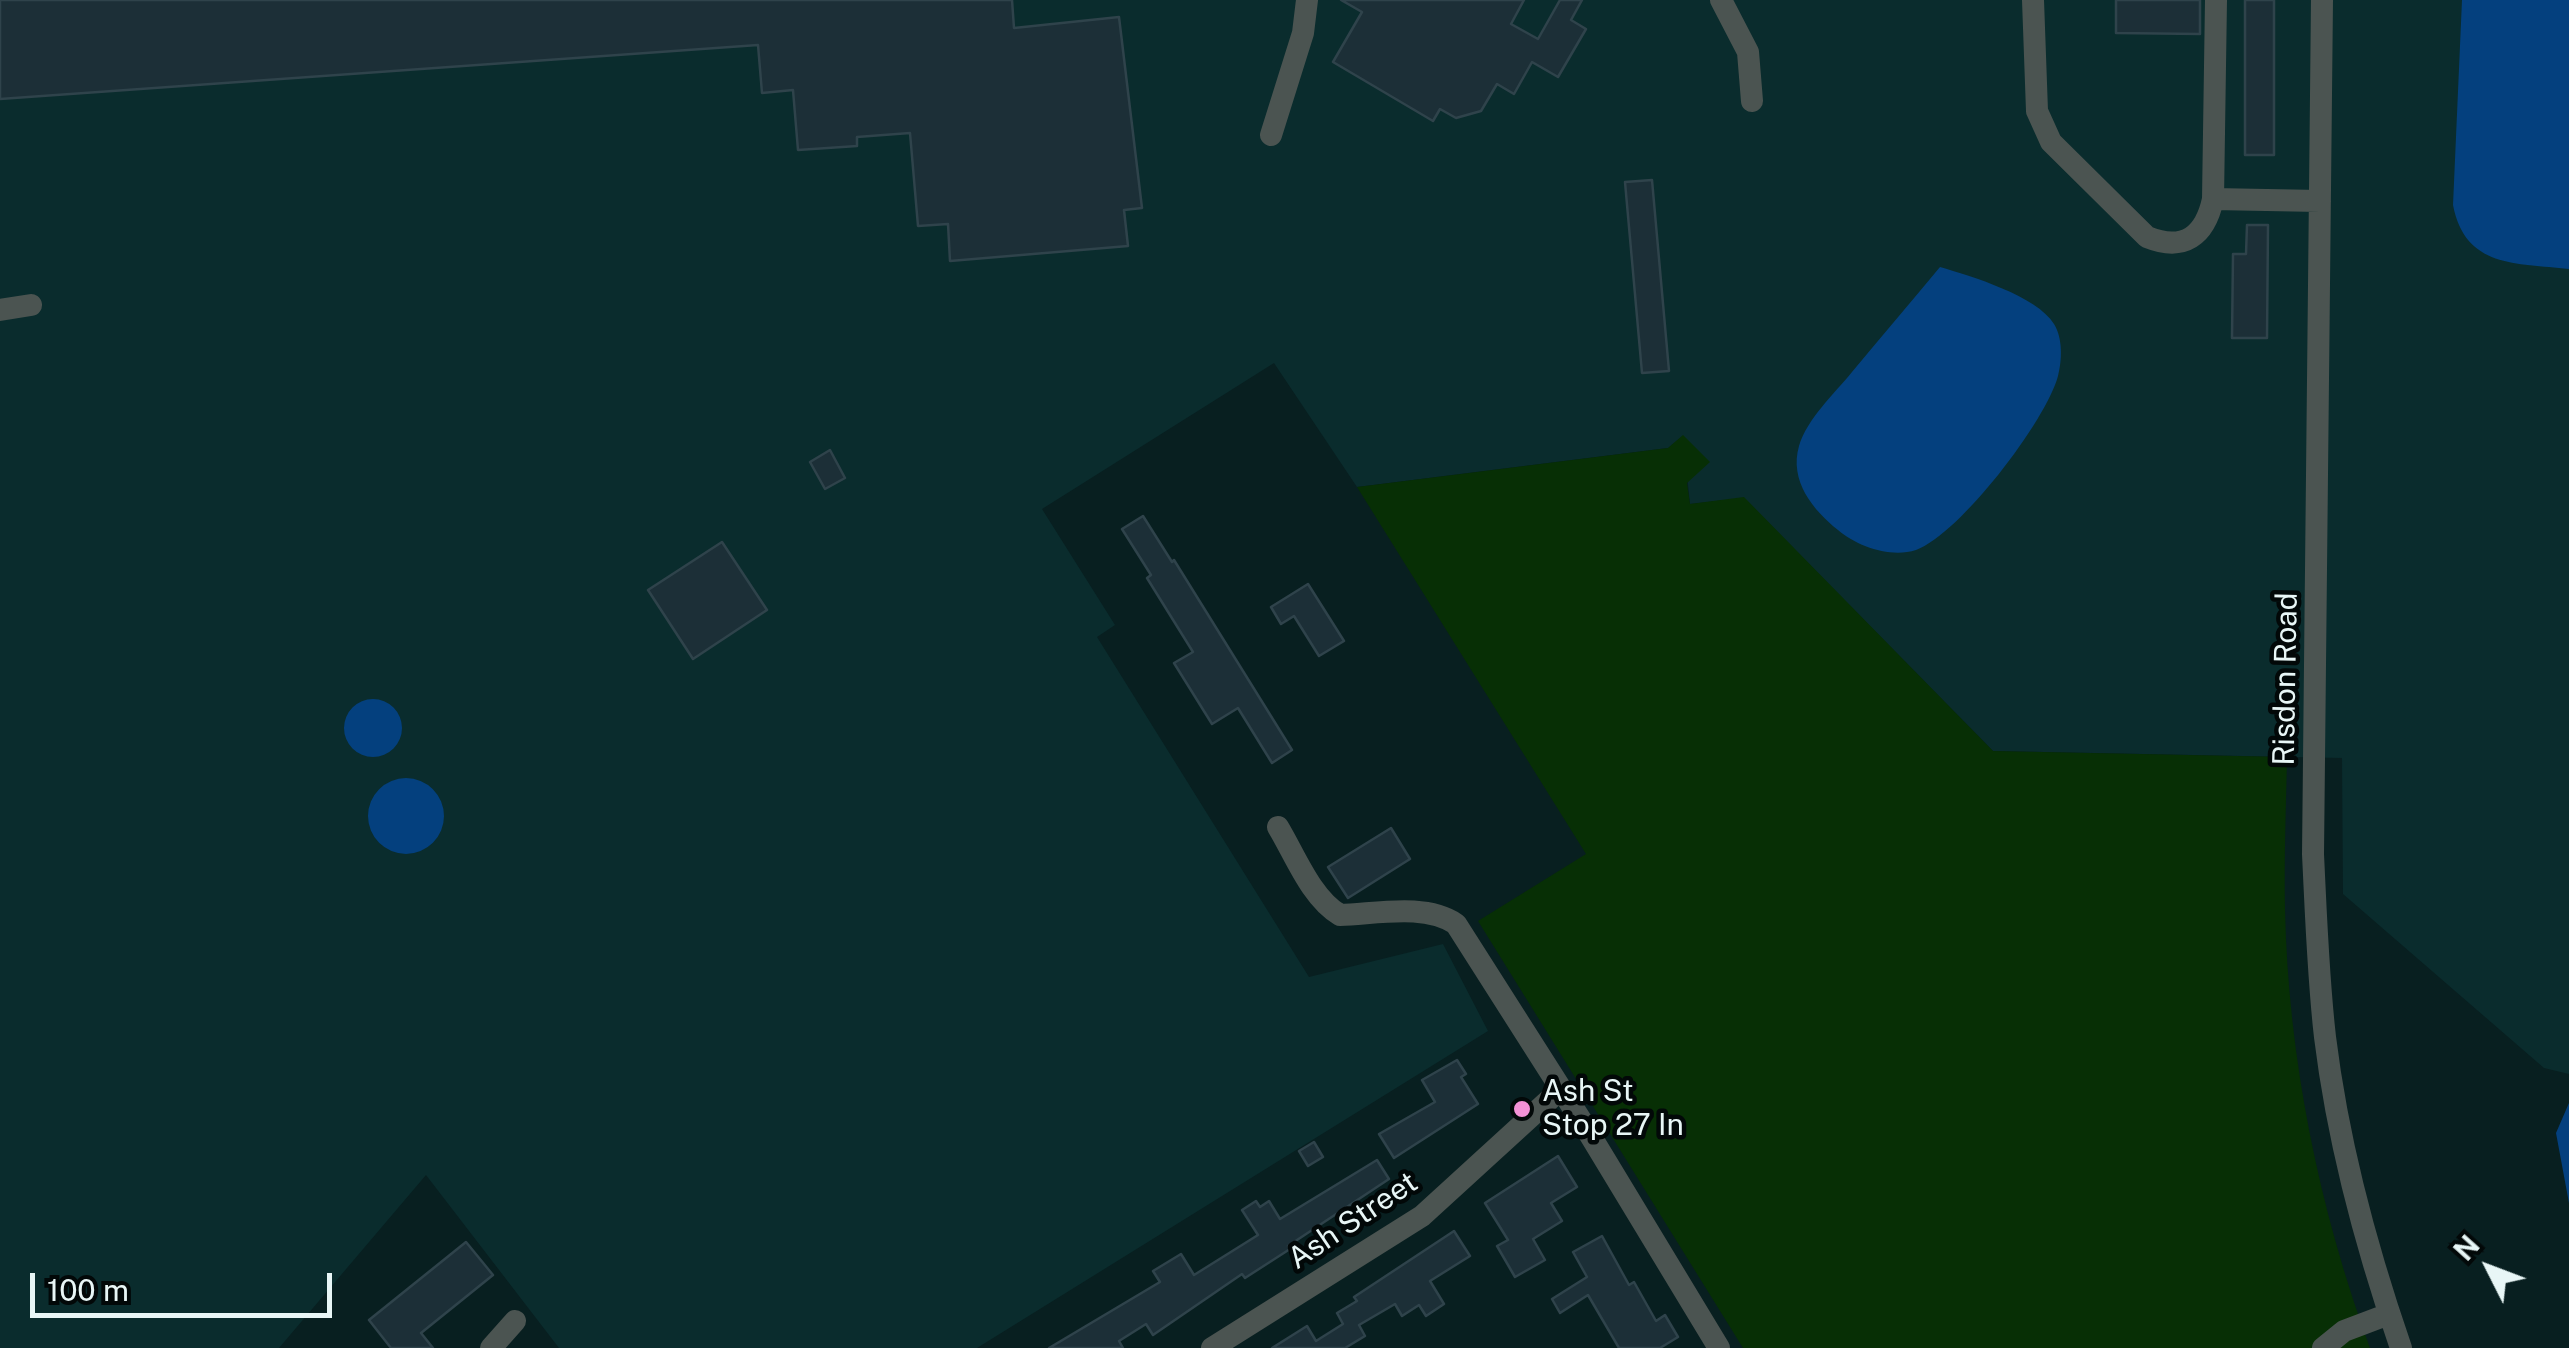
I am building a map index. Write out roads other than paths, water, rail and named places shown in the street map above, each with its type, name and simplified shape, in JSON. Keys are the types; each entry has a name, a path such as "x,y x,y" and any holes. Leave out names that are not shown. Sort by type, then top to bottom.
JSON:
{"street":[{"path":"1271,135 1303,33 1307,0"},
{"path":"1721,0 1748,52 1752,102"},
{"path":"2033,0 2037,111 2051,142 2147,237 2162,244 2178,243 2195,235 2208,220 2212,199 2216,0"},
{"name":"Risdon Road","path":"2322,0 2314,854 2319,961 2335,1102 2366,1241 2400,1348"},
{"path":"2212,199 2320,202"},
{"path":"0,310 32,305"},
{"path":"1278,826 1318,894 1328,908 1340,915 1424,912 1441,914 1456,924 1719,1348"},
{"name":"Ash Street","path":"1212,1348 1422,1216 1561,1089"},
{"path":"2323,1348 2344,1332 2389,1314"},
{"path":"492,1348 515,1321"}],"water":[{"path":"2462,0 2569,0 2569,269 2496,258 2469,241 2459,226 2453,205"},
{"path":"1940,267 2002,288 2045,314 2059,336 2059,370 2037,420 1977,500 1934,540 1916,550 1886,552 1846,536 1812,504 1797,471 1799,446 1822,407"},
{"path":"373,699 393,708 402,728 393,748 373,757 353,748 344,728 353,708"},
{"path":"406,778 421,780 433,789 442,801 442,831 433,843 421,852 406,854 391,852 379,843 370,831 368,816 370,801 379,789 391,780"},
{"path":"2569,1103 2569,1203 2556,1133"}],"place":[{"name":"Ash St Stop 27 In","path":"1522,1109"}]}
